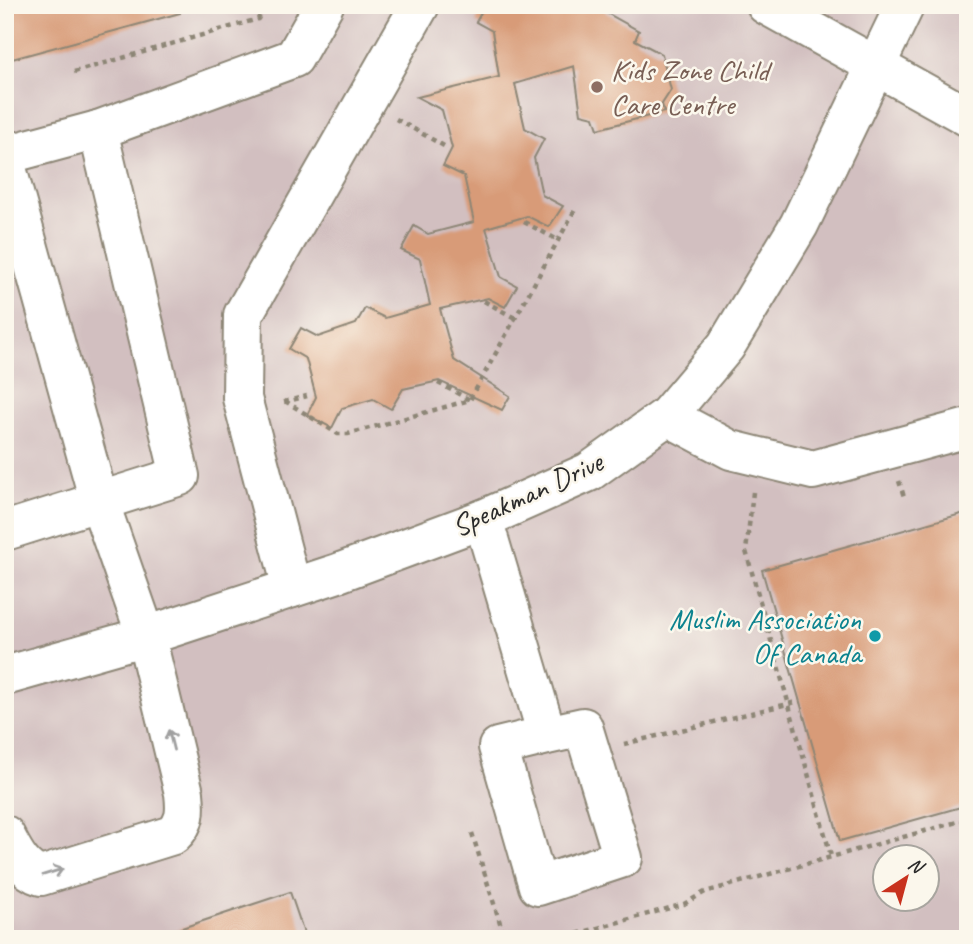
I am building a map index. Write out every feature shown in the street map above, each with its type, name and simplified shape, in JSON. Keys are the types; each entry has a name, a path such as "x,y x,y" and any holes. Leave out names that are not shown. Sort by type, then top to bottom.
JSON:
{"street":[{"path":"5,155 99,130 294,58 324,5"},
{"path":"292,588 242,398 243,315 420,5"},
{"path":"766,5 968,117"},
{"name":"Speakman Drive","path":"5,676 146,636 292,588 483,519 589,472 667,416 726,346 799,225 905,5"},
{"path":"7,522 99,501 180,476 99,130"},
{"path":"5,161 99,501 146,636 186,808 182,827 173,835 41,876 33,873 16,856 5,835"},
{"path":"667,416 731,450 813,470 968,428"},
{"path":"483,519 547,735"},
{"path":"583,727 623,858 538,886 498,747 547,735 583,727"}],"path":[{"path":"74,72 258,19 266,5"},
{"path":"365,102 444,146"},
{"path":"285,401 338,434 348,434 470,400 576,208"},
{"path":"524,222 558,240"},
{"path":"484,301 515,318"},
{"path":"438,383 470,400"},
{"path":"757,456 746,551 831,857"},
{"path":"591,753 800,701"},
{"path":"558,939 684,904 705,892 968,819"},
{"path":"472,834 505,939"}],"shaded area":[{"path":"5,5 968,5 968,939 5,939"}],"building":[{"path":"5,5 179,5 180,13 5,61"},
{"path":"485,5 608,5 605,12 639,31 635,40 662,54 671,90 662,104 664,112 598,129 594,117 581,114 574,66 515,84 525,128 544,139 534,158 542,195 563,206 549,227 527,216 486,228 501,277 517,286 505,307 488,298 440,309 454,360 510,396 502,410 439,381 403,389 391,409 373,399 342,408 332,428 307,415 316,397 306,359 289,349 301,328 318,337 356,324 365,308 385,318 430,305 420,259 401,250 414,226 428,234 474,222 464,176 443,166 452,148 442,110 417,97 499,77 492,31 476,22"},
{"name":"Muslim Association Of Canada","path":"968,512 968,805 840,841 762,570"},
{"path":"290,892 306,939 165,939 164,934"}],"place":[{"name":"Kids Zone Child Care Centre","path":"597,87"},
{"name":"Muslim Association Of Canada","path":"875,636"}]}
